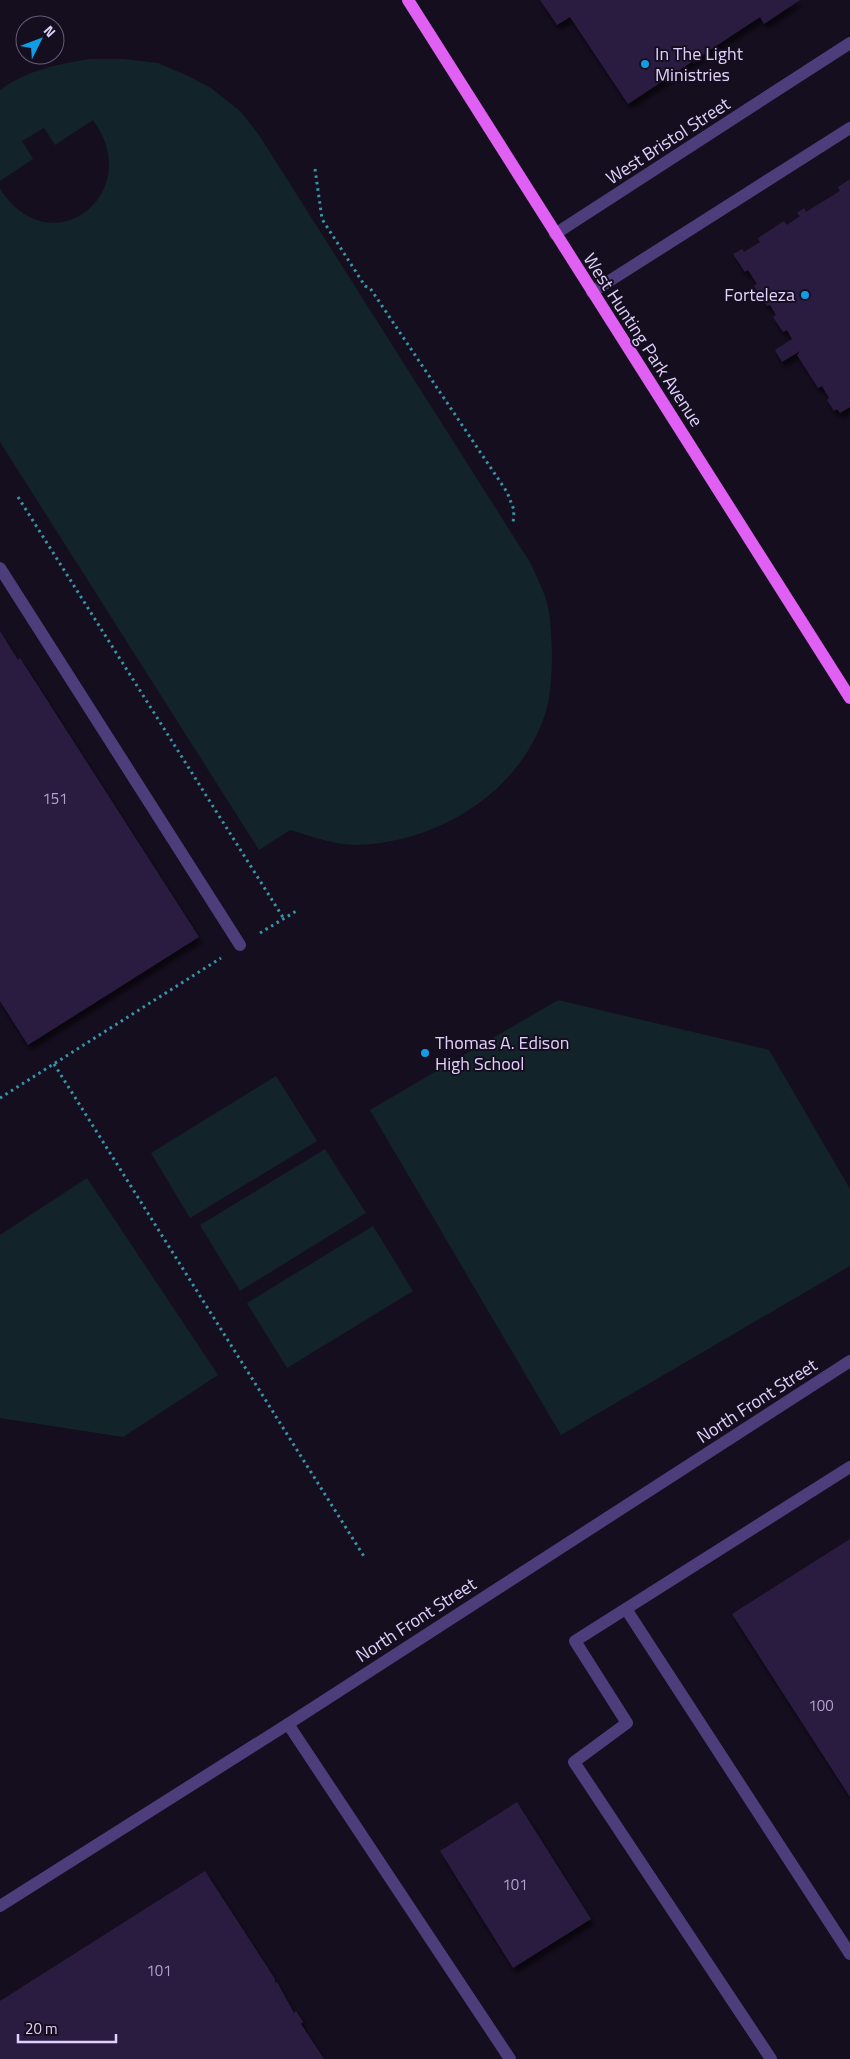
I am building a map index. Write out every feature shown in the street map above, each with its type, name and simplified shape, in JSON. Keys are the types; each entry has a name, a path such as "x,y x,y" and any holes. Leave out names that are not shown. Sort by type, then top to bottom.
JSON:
{"main road":[{"name":"West Hunting Park Avenue","path":"408,0 850,696"}],"street":[{"name":"West Bristol Street","path":"555,234 850,43"},
{"path":"592,292 850,128"},
{"path":"0,568 240,946"},
{"name":"North Front Street","path":"0,1906 288,1724 850,1361"},
{"path":"771,2059 574,1762 628,1723 575,1641 850,1467"},
{"path":"626,1609 850,1954"},
{"path":"288,1724 510,2059"}],"path":[{"path":"315,169 322,218 365,286 370,288 445,404 507,492 514,510 513,525"},
{"path":"18,497 284,919"},
{"path":"0,1098 298,910"},
{"path":"54,1064 365,1558"}],"green space":[{"path":"90,59 124,59 158,63 211,88 241,112 259,135 531,564 546,599 550,618 552,666 547,708 535,738 519,764 498,787 474,807 447,823 387,842 356,845 331,842 290,830 259,850 0,442 0,189 21,212 44,222 66,221 86,212 101,195 108,173 107,147 93,120 55,145 44,128 22,141 33,159 0,181 0,90 21,77"},
{"path":"558,1000 769,1050 850,1189 850,1266 561,1435 370,1110"},
{"path":"276,1076 317,1141 190,1218 151,1153"},
{"path":"325,1149 366,1213 240,1291 200,1225"},
{"path":"87,1178 218,1375 123,1437 0,1418 0,1235"},
{"path":"373,1226 413,1291 287,1368 247,1303"}],"building":[{"name":"In The Light Ministries","path":"540,0 800,0 764,24 760,17 628,104 570,17 557,25"},
{"name":"Forteleza","path":"850,179 850,407 840,413 837,409 834,411 827,400 829,398 822,386 818,388 797,355 800,351 782,362 775,350 792,339 787,330 783,332 773,317 776,315 770,305 767,306 754,286 757,284 748,270 745,272 733,254 742,249 744,252 760,242 758,238 784,221 787,225 800,216 797,213 804,208 806,212 840,191 838,187"},
{"path":"0,631 18,660 20,658 199,937 28,1045 0,1001"},
{"path":"850,1539 850,1797 732,1614"},
{"path":"517,1802 591,1919 513,1968 440,1851"},
{"path":"205,1871 275,1979 275,1983 277,1982 294,2013 296,2011 303,2022 301,2024 324,2059 0,2059 0,2001"}],"place":[{"name":"In The Light Ministries","path":"645,64"},
{"name":"Forteleza","path":"805,295"},
{"name":"Thomas A. Edison High School","path":"425,1053"}]}
